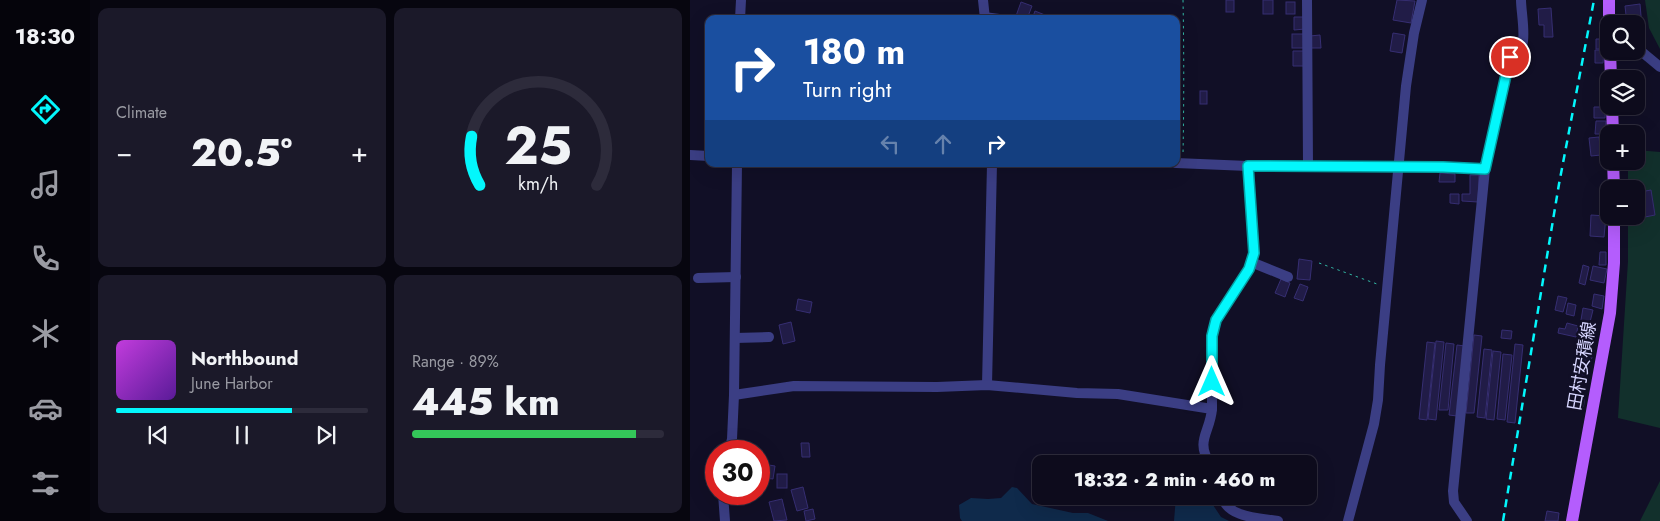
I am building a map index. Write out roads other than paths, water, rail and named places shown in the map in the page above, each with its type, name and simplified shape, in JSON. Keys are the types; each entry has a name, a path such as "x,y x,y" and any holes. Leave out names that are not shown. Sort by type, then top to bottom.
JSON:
{"main road":[{"path":"1609,0 1609,15"},
{"name":"田村安積線","path":"1572,521 1610,313 1614,263 1614,225"}],"street":[{"path":"740,15 741,0"},
{"path":"983,0 985,15"},
{"path":"1307,0 1308,165"},
{"path":"1348,521 1374,424 1378,400 1406,86 1414,33 1422,0"},
{"path":"1467,521 1454,502 1453,491 1485,169 1509,61 1512,54 1522,48 1521,0"},
{"path":"1645,54 1660,67"},
{"path":"690,155 705,156"},
{"path":"1180,164 1485,169"},
{"path":"1205,455 1203,444 1211,420 1212,409 1212,336 1216,320 1249,269 1254,253 1248,166"},
{"path":"732,440 737,167"},
{"path":"987,385 992,167"},
{"path":"1251,262 1288,277"},
{"path":"698,278 736,277"},
{"path":"735,338 769,337"},
{"path":"734,395 794,386 937,387 987,385 1077,393 1118,394 1212,409"},
{"path":"724,505 725,521"},
{"path":"1226,505 1231,510 1253,517 1278,521"}],"water":[{"path":"1012,487 1017,488 1032,505 1073,513 1088,513 1108,521 962,521 960,518 959,505 971,498 1001,498"},
{"path":"1175,505 1213,505 1221,517 1229,521 1174,521"}],"railway":[{"path":"1503,521 1559,184 1594,0"}]}
